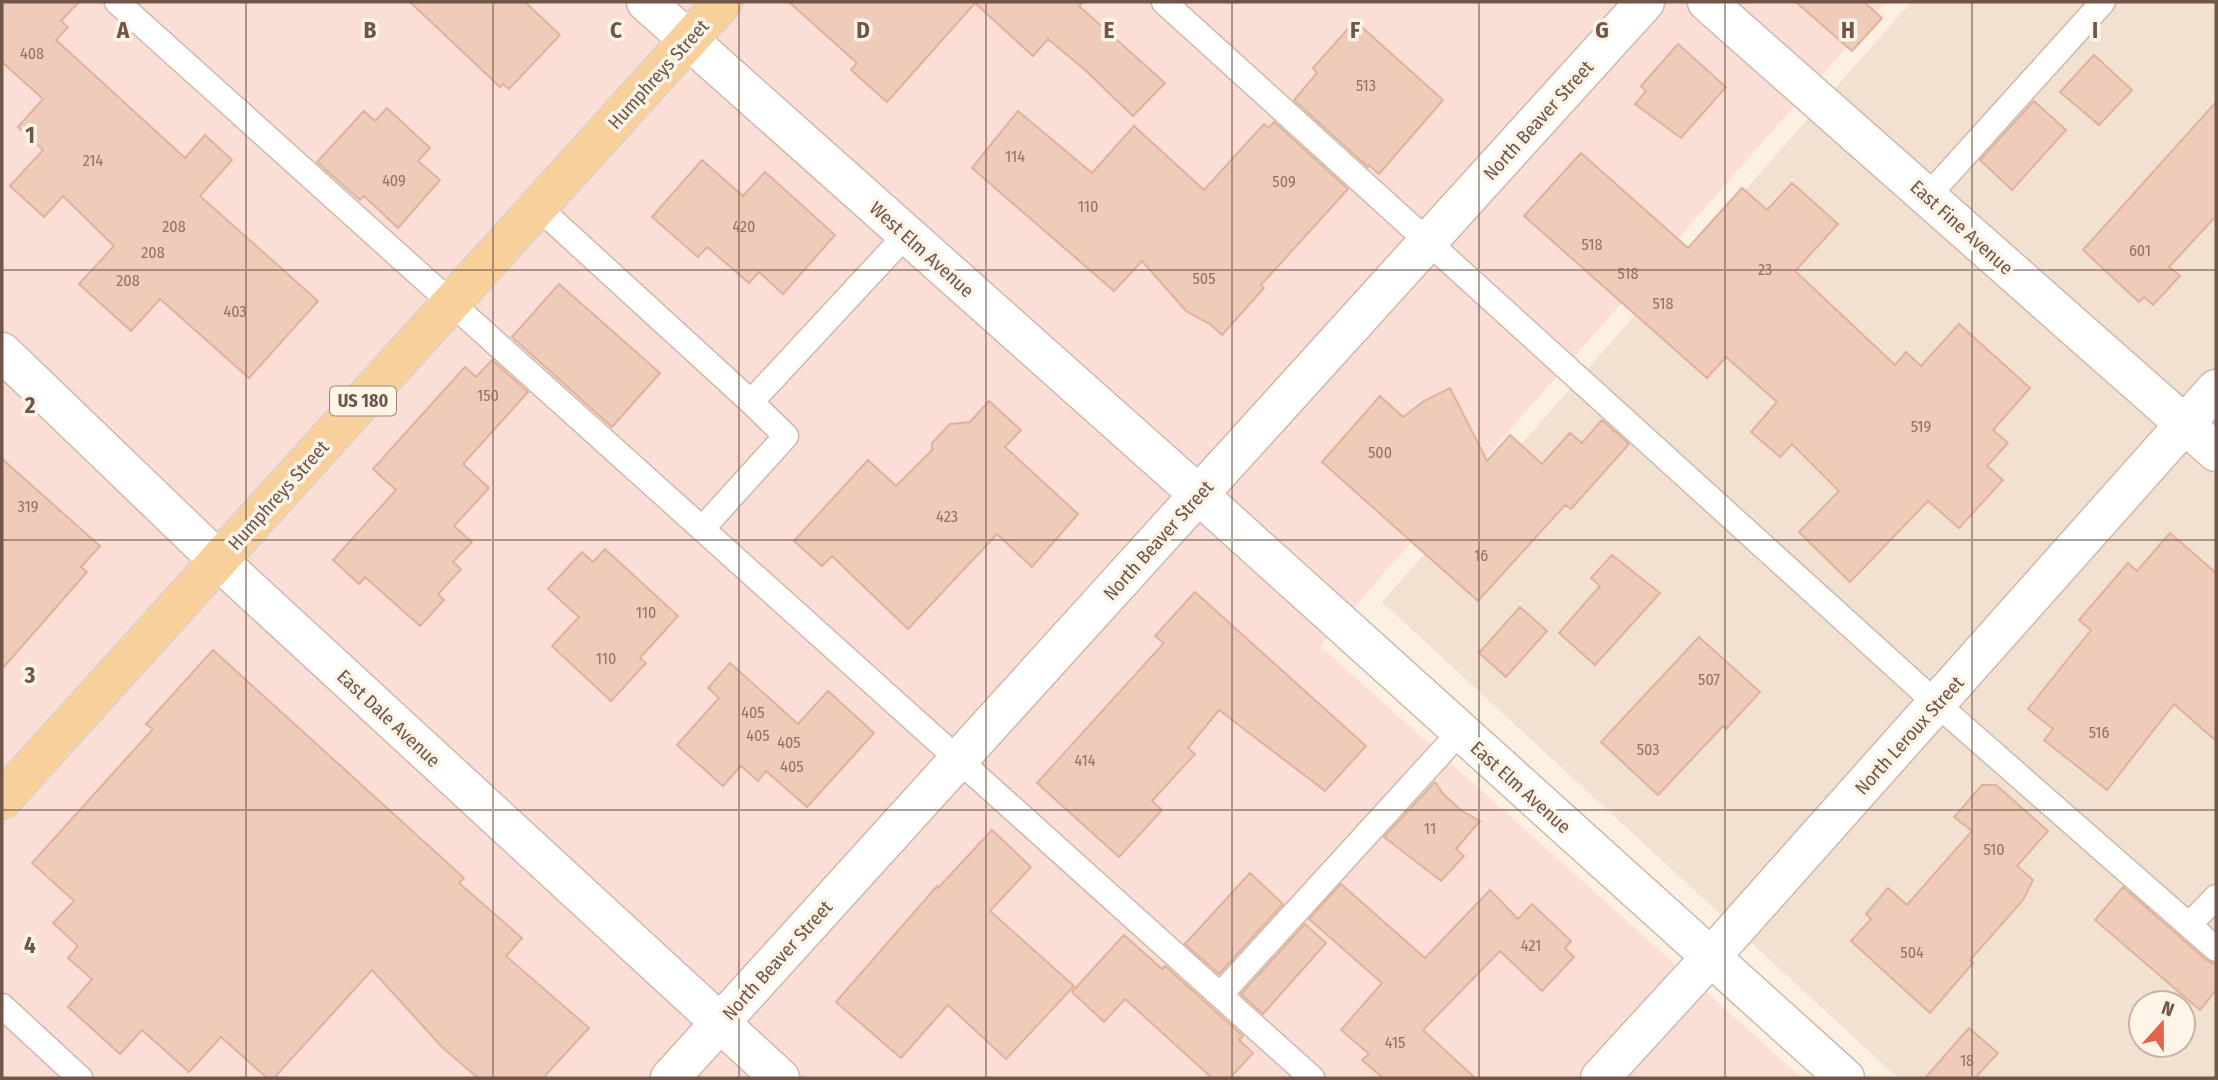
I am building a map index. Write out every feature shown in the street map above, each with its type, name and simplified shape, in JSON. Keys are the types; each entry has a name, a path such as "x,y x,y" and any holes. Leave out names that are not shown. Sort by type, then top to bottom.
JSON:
{"main road":[{"name":"Humphreys Street","path":"2,800 723,2"}],"street":[{"name":"West Elm Avenue","path":"646,2 1199,495"},
{"name":"North Beaver Street","path":"670,1078 1645,2"},
{"name":"East Fine Avenue","path":"1707,2 2216,452"},
{"name":"East Dale Avenue","path":"2,352 219,561 780,1078"},
{"name":"North Leroux Street","path":"1600,1078 2216,389"},
{"name":"East Elm Avenue","path":"1199,495 1845,1078"}],"lane":[{"path":"117,2 1312,1078"},
{"path":"1927,197 2103,2"},
{"path":"1175,5 1427,242 1937,704 2216,948"},
{"path":"538,207 786,436 702,529"},
{"path":"751,402 906,235"},
{"path":"1220,995 1460,732"},
{"path":"2190,924 2216,897"},
{"path":"2,1006 80,1078"}],"shaded area":[{"path":"2,2 1886,2 1320,646 1802,1078 2,1078"},
{"path":"1911,2 2216,2 2216,1078 1898,1078 1382,602"}],"building":[{"path":"2,2 79,2 61,21 68,27 56,40 185,158 205,135 232,160 200,196 318,301 249,378 160,299 131,331 79,284 114,246 63,196 44,217 10,186 43,150 18,127 43,99 2,62"},
{"path":"410,2 525,2 560,35 509,89 503,84 500,87"},
{"path":"789,2 1083,2 1079,6 1165,83 1133,116 1048,39 1033,56 975,3 887,102 851,70 857,63"},
{"path":"1796,2 1864,2 1882,18 1852,51"},
{"path":"1355,21 1443,100 1379,174 1294,100 1317,73 1313,68"},
{"path":"1678,44 1726,87 1681,138 1635,104 1646,91 1641,86"},
{"path":"2094,55 2132,90 2099,125 2060,92"},
{"path":"2034,101 2066,130 2012,190 1980,160"},
{"path":"2216,102 2216,216 2169,267 2180,276 2153,305 2144,297 2139,302 2083,250"},
{"path":"387,108 430,148 418,161 440,180 398,228 364,196 360,200 317,162 364,111 375,121"},
{"path":"1018,111 1092,173 1134,126 1204,190 1264,124 1269,128 1274,122 1348,189 1261,285 1264,288 1222,335 1211,325 1186,311 1142,261 1114,291 972,168"},
{"path":"1581,153 1688,248 1742,188 1767,210 1792,183 1838,224 1795,271 1895,365 1906,352 1921,366 1959,324 2030,388 1993,430 2008,443 1987,466 2003,480 1959,528 1928,501 1850,582 1799,532 1839,491 1792,444 1780,457 1751,432 1777,402 1726,357 1707,378 1524,216"},
{"path":"702,160 743,196 765,172 835,235 783,294 759,272 749,283 707,247 698,257 652,217"},
{"path":"559,284 660,373 612,427 512,337"},
{"path":"492,360 528,392 463,464 489,488 454,526 472,542 453,562 461,569 438,594 444,600 420,626 365,577 359,584 333,560 396,490 373,469 465,367 476,377"},
{"path":"1450,388 1487,461 1510,435 1542,464 1570,433 1582,443 1602,420 1629,444 1571,509 1565,505 1478,601 1322,462 1380,396 1403,417 1424,401"},
{"path":"989,401 1021,430 1005,447 1078,514 1032,567 997,534 908,629 832,556 822,566 794,541 868,460 896,486 932,450 932,443 950,424 970,422"},
{"path":"2,459 100,546 81,567 87,572 2,669"},
{"path":"2170,533 2216,573 2216,741 2174,704 2107,790 2044,740 2053,729 2028,709 2091,630 2079,620 2128,563 2137,571"},
{"path":"605,549 678,616 640,658 646,663 611,701 552,646 579,617 548,589 582,552 593,562"},
{"path":"1612,555 1660,593 1595,665 1559,633 1600,586 1591,578"},
{"path":"1195,592 1366,746 1325,791 1219,710 1188,748 1195,754 1152,801 1162,810 1119,857 1037,783 1164,643 1155,636"},
{"path":"1520,607 1547,631 1506,677 1479,653"},
{"path":"1699,637 1760,692 1726,729 1723,726 1658,795 1601,742"},
{"path":"213,650 464,878 459,883 522,938 506,956 589,1028 543,1078 478,1078 442,1047 372,970 274,1078 267,1078 221,1037 189,1072 142,1030 120,1054 68,1007 92,979 68,958 78,946 53,923 74,901 32,863 153,729 146,724"},
{"path":"730,663 798,724 828,691 874,733 807,807 766,771 758,781 741,766 723,786 677,745 719,698 708,688"},
{"path":"1435,782 1444,795 1462,811 1480,821 1456,849 1464,856 1441,881 1384,837"},
{"path":"1982,785 1996,785 2048,831 2017,866 2033,880 2023,900 1970,960 1973,963 1930,1013 1851,941 1871,919 1866,914 1888,888 1907,905 1972,831 1954,817"},
{"path":"992,830 1031,867 990,911 1074,986 1006,1059 948,1005 901,1058 836,1002 937,886 938,888"},
{"path":"1250,873 1283,904 1219,974 1185,944"},
{"path":"1341,884 1425,958 1490,890 1518,919 1532,904 1571,941 1565,948 1574,957 1542,991 1500,951 1423,1030 1475,1078 1383,1078 1362,1060 1369,1054 1341,1030 1382,983 1309,919"},
{"path":"2123,887 2206,960 2216,965 2216,990 2200,1010 2197,1007 2197,989 2176,989 2095,920"},
{"path":"1305,924 1326,943 1263,1014 1241,994"},
{"path":"1124,935 1162,969 1165,966 1243,1036 1239,1040 1253,1053 1230,1078 1212,1078 1125,999 1104,1022 1072,992"},
{"path":"1969,1028 1998,1053 1975,1078 1925,1078"}]}
